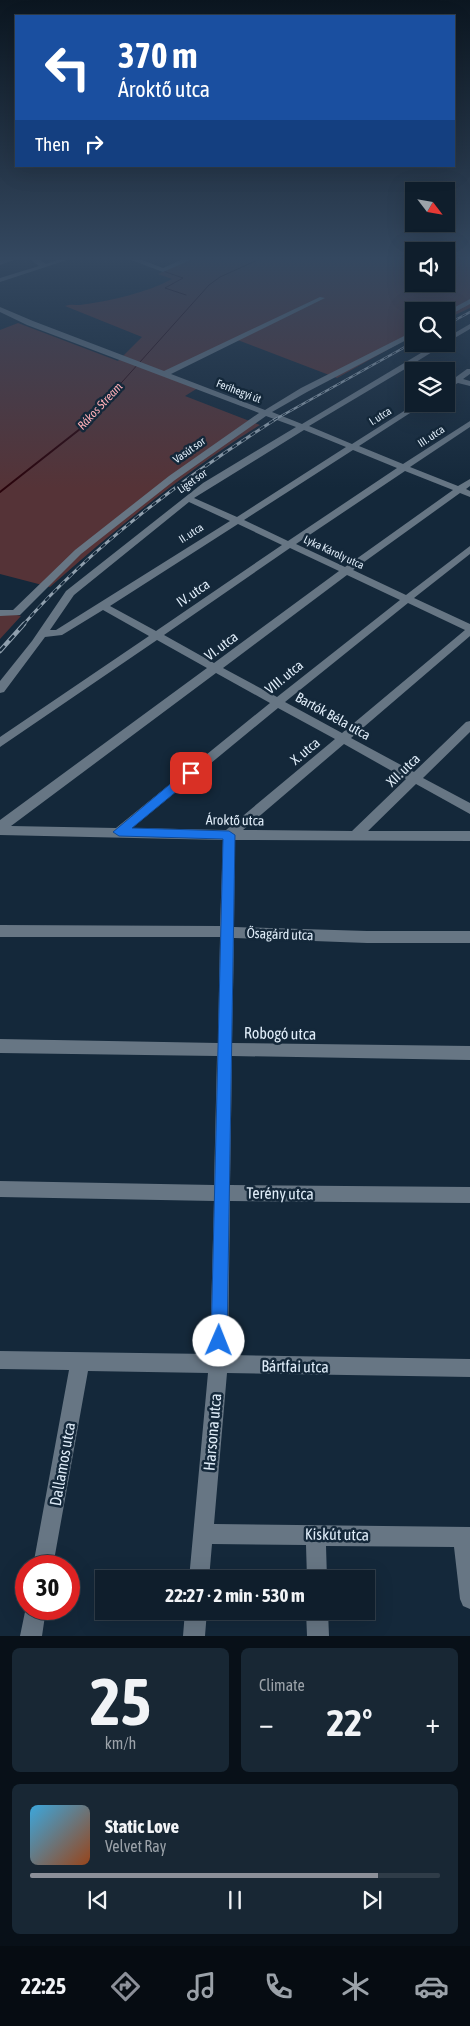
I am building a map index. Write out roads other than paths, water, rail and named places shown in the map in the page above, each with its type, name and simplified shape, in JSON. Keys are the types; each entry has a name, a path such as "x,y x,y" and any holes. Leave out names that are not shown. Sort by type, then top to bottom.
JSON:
{"street":[{"name":"Ferihegyi út","path":"60,334 352,446 470,494"},
{"path":"164,374 246,334"},
{"name":"Vasút sor","path":"0,613 16,613 78,552 172,478 248,423 405,338"},
{"name":"Liget sor","path":"412,362 428,352"},
{"name":"Liget sor","path":"0,689 42,634 70,593 188,498 206,485 405,366"},
{"path":"457,380 470,371"},
{"path":"457,380 470,384"},
{"name":"I. utca","path":"352,446 407,412"},
{"name":"III. utca","path":"405,468 470,423"},
{"name":"II. utca","path":"42,634 58,633 103,606 352,446"},
{"name":"IV. utca","path":"0,743 288,545 405,468"},
{"name":"VI. utca","path":"0,828 345,571 470,482"},
{"name":"Lyka Károly utca","path":"188,498 470,629"},
{"name":"VIII. utca","path":"119,832 470,549"},
{"name":"Bartók Béla utca","path":"103,606 156,637 470,808"},
{"name":"X. utca","path":"229,835 470,629"},
{"name":"XII. utca","path":"356,835 470,725"},
{"name":"Ároktő utca","path":"0,828 229,835 470,836"},
{"name":"Harsona utca","path":"200,1570 218,1364 229,835"},
{"name":"Ősagárd utca","path":"0,931 226,932 367,937 470,937"},
{"name":"Robogó utca","path":"0,1046 470,1053"},
{"name":"Terény utca","path":"0,1189 470,1195"},
{"name":"Bártfai utca","path":"0,1360 470,1368"},
{"name":"Dallamos utca","path":"45,1555 80,1362"},
{"name":"Kiskút utca","path":"204,1534 467,1537"},
{"path":"316,1534 317,1570"},
{"path":"467,1537 470,1598"},
{"path":"31,1636 34,1620"},
{"path":"194,1636 195,1620"},
{"path":"318,1620 318,1636"}],"waterway":[{"name":"Rákos Stream","path":"88,420 165,334"},
{"name":"Rákos Stream","path":"0,492 80,429 89,419"}],"railway":[{"path":"274,420 405,347"},
{"path":"23,625 80,567 142,513 208,464 276,419"},
{"path":"0,651 24,624"}]}
